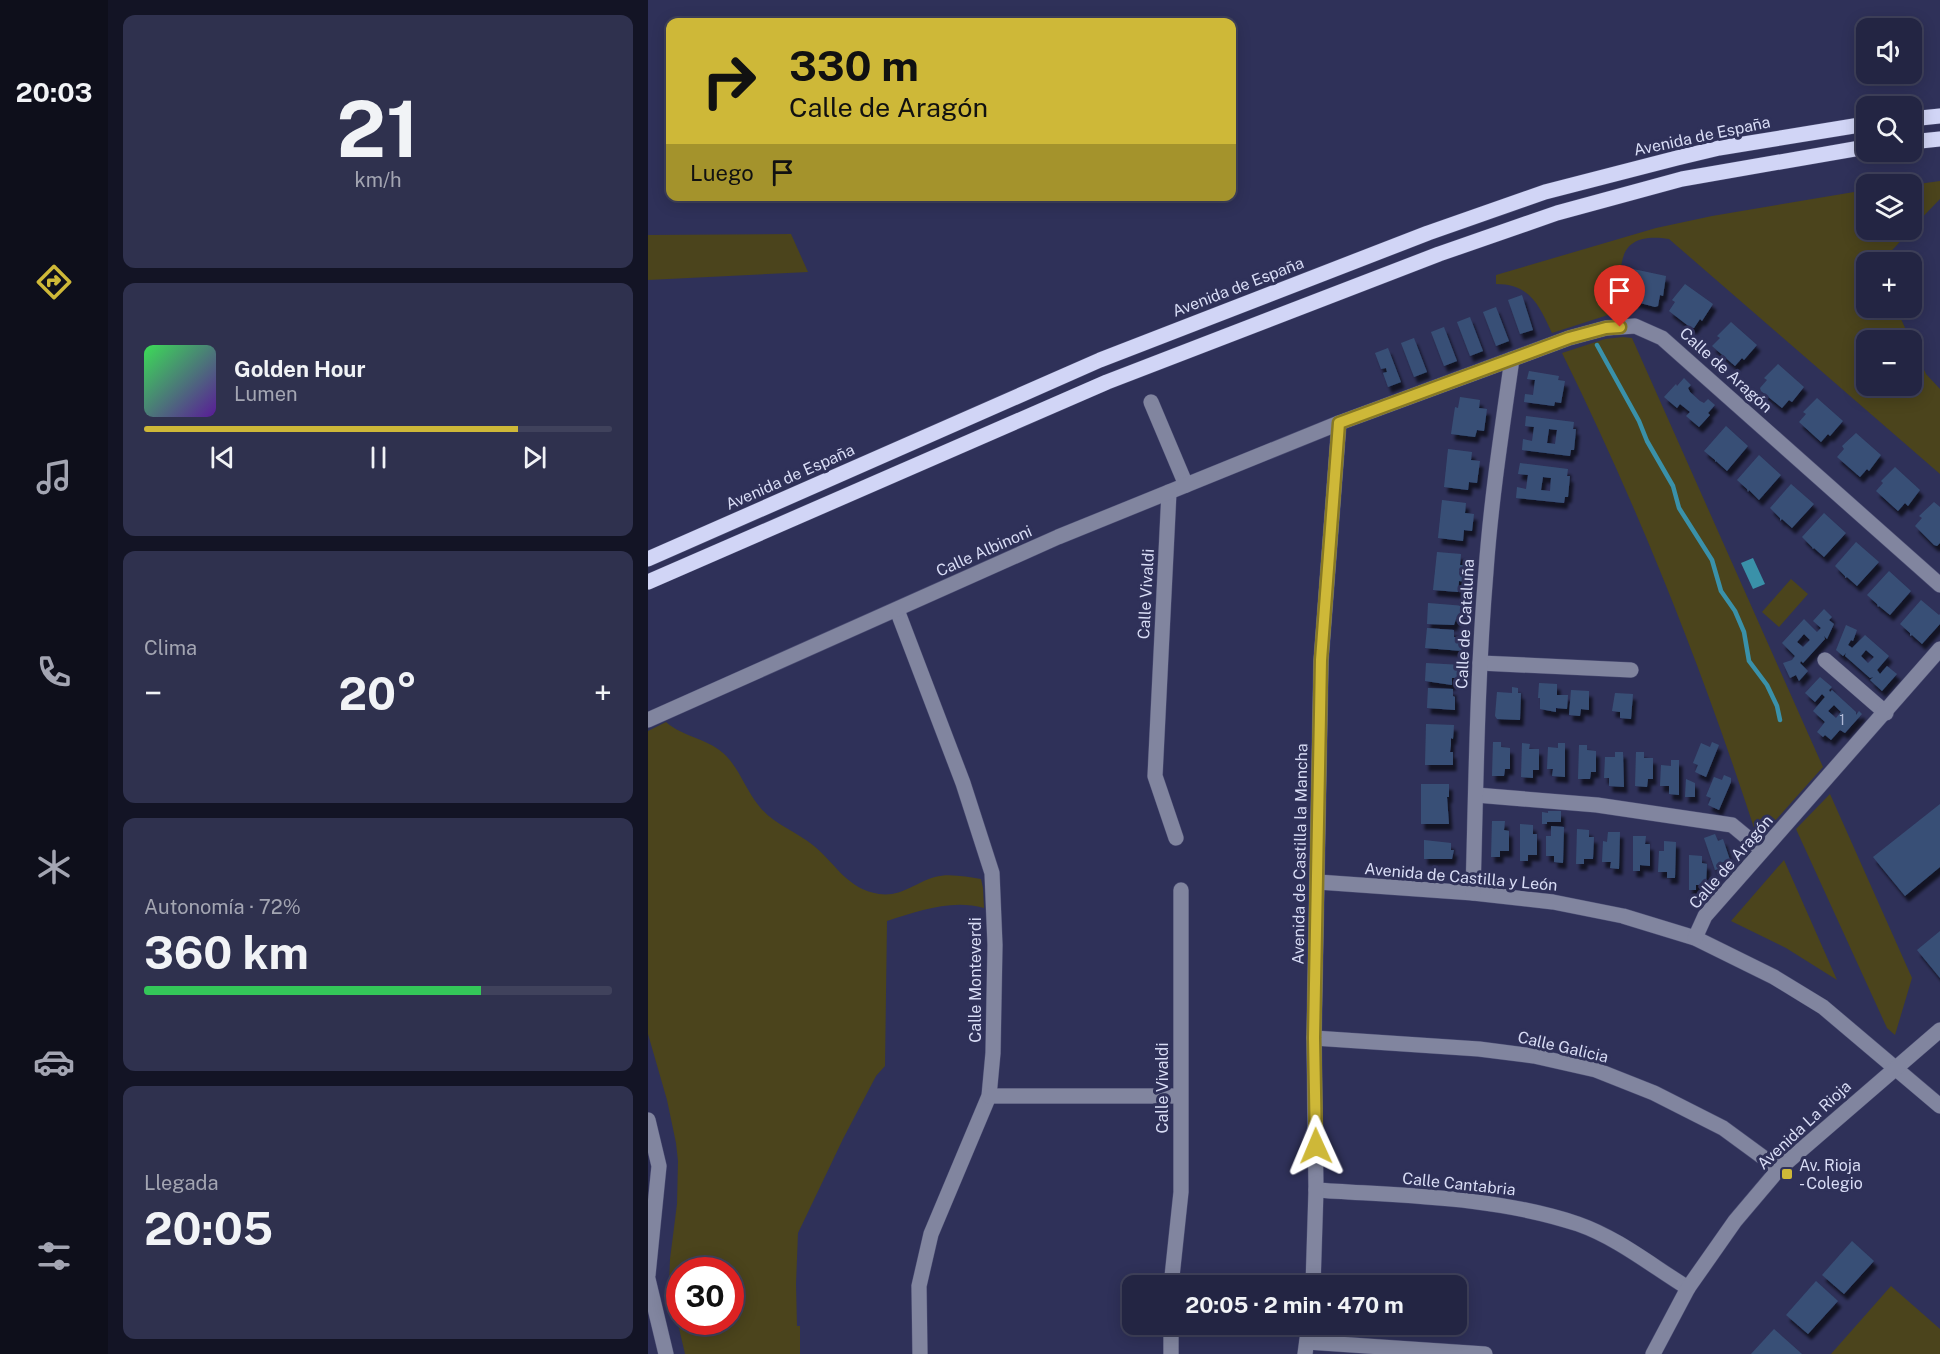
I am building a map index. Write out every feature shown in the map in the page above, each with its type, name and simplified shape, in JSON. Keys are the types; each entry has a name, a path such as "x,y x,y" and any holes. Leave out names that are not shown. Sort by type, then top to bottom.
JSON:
{"main road":[{"path":"1922,118 1940,116"},
{"name":"Avenida de España","path":"648,559 1100,360 1428,233 1545,192 1677,158 1719,148 1856,126"},
{"path":"1922,141 1940,139"},
{"path":"648,582 1107,382 1439,254 1557,213 1682,179 1856,149"}],"street":[{"name":"Calle de Aragón","path":"1339,423 1569,338 1606,328 1635,326 1662,338 1940,585"},
{"name":"Calle de Cataluña","path":"1473,893 1480,663 1486,569 1498,452 1512,359"},
{"path":"1151,402 1186,485"},
{"name":"Calle Albinoni","path":"648,720 1058,537 1339,423"},
{"name":"Avenida de Castilla la Mancha","path":"1313,1275 1316,1190 1314,1038 1321,660 1339,423"},
{"name":"Calle Vivaldi","path":"1169,492 1155,776 1176,838"},
{"name":"Calle Monteverdi","path":"897,610 963,783 992,873 995,945 993,1053 989,1096 931,1234 919,1286 920,1354"},
{"name":"Calle de Aragón","path":"1695,938 1706,916 1940,649"},
{"path":"1825,660 1886,713"},
{"path":"1480,663 1631,670"},
{"path":"1476,795 1597,805 1732,825 1755,844"},
{"name":"Avenida de Castilla y León","path":"1318,882 1473,893 1553,902 1611,914 1695,938 1774,977 1823,1007 1940,1106"},
{"name":"Calle Vivaldi","path":"1172,1275 1181,1192 1181,890"},
{"name":"Avenida La Rioja","path":"1653,1354 1688,1288 1735,1221 1779,1170 1940,1030"},
{"name":"Calle Galicia","path":"1314,1038 1479,1049 1534,1056 1596,1070 1654,1093 1723,1128 1779,1170"},
{"path":"989,1096 1180,1096"},
{"path":"648,1120 659,1166 648,1277 666,1354"},
{"name":"Calle Cantabria","path":"1316,1190 1474,1201 1527,1210 1579,1225 1628,1248 1688,1288"},
{"path":"1171,1335 1171,1354"},
{"path":"1306,1348 1485,1354"}],"shaded area":[{"path":"1940,181 1940,199 1922,218 1922,183"},
{"path":"1856,192 1856,240 1902,240 1890,252 1856,252 1856,318 1901,318 1906,330 1856,330 1856,396 1922,396 1922,365 1926,374 1940,389 1940,474 1669,239 1650,238 1636,241 1628,248 1623,258 1621,271 1626,315 1608,315 1552,333 1538,306 1526,292 1508,285 1496,284 1496,275 1656,228 1712,216"},
{"path":"791,234 808,272 648,280 648,235"},
{"path":"1632,338 1823,767 1758,840 1716,716 1669,593 1618,472 1562,353 1605,339"},
{"path":"1791,579 1808,594 1779,627 1762,612"},
{"path":"666,722 723,753 765,813 814,846 858,887 879,894 887,894 946,875 981,879 984,908 947,906 923,910 887,921 885,1066 876,1076 843,1139 798,1233 796,1284 800,1354 685,1354 681,1335 744,1335 744,1257 670,1257 677,1204 678,1161 667,1100 648,1034 648,731"},
{"path":"1830,794 1912,978 1895,1035 1887,1028 1796,829"},
{"path":"1784,860 1837,980 1786,948 1731,921"},
{"path":"1891,1286 1940,1329 1940,1354 1831,1354"}],"water":[{"path":"1753,558 1765,584 1753,589 1741,563"}],"building":[{"path":"1633,269 1666,276 1663,296 1660,295 1658,306 1629,300 1631,289 1627,288"},
{"path":"1685,284 1713,304 1702,321 1700,319 1694,328 1669,311 1675,302 1672,300"},
{"path":"1522,295 1533,330 1520,334 1508,300"},
{"path":"1496,307 1509,341 1496,346 1483,312"},
{"path":"1470,317 1483,351 1470,356 1457,322"},
{"path":"1731,322 1757,345 1744,360 1742,358 1735,366 1712,346 1720,338 1717,336"},
{"path":"1444,327 1457,361 1444,366 1431,332"},
{"path":"1414,338 1427,372 1414,377 1401,343"},
{"path":"1388,348 1401,382 1388,387 1383,373 1387,372 1386,368 1381,369 1375,353"},
{"path":"1778,364 1804,387 1792,402 1789,400 1782,408 1760,388 1767,380 1764,378"},
{"path":"1529,371 1559,376 1558,380 1565,381 1561,403 1555,402 1554,406 1524,402 1525,394 1533,395 1535,380 1527,379"},
{"path":"1684,378 1691,385 1688,388 1690,392 1700,401 1704,403 1708,399 1715,405 1708,413 1710,415 1699,427 1686,416 1690,412 1680,404 1677,408 1664,397"},
{"path":"1460,397 1480,400 1479,408 1487,409 1484,431 1477,430 1475,437 1451,434 1455,407 1458,408"},
{"path":"1817,398 1843,421 1830,436 1828,434 1821,442 1799,422 1806,414 1803,412"},
{"path":"1526,416 1574,422 1573,429 1576,429 1574,450 1571,450 1570,456 1522,450 1523,439 1532,441 1534,427 1525,426","holes":["1549,429 1557,430 1555,444 1547,443"]},
{"path":"1726,426 1748,446 1727,471 1704,451"},
{"path":"1856,433 1881,455 1869,471 1867,469 1860,477 1837,457 1844,449 1842,446"},
{"path":"1448,449 1472,452 1471,460 1480,461 1477,483 1469,482 1468,490 1444,487"},
{"path":"1759,455 1781,475 1759,500 1737,480"},
{"path":"1520,463 1568,469 1567,476 1570,476 1568,497 1565,497 1564,503 1516,498 1517,487 1526,489 1528,475 1518,474","holes":["1543,477 1551,478 1550,491 1541,490"]},
{"path":"1895,467 1920,490 1908,506 1905,503 1898,511 1876,491 1883,483 1881,481"},
{"path":"1791,484 1814,504 1792,528 1782,519 1780,521 1780,518 1770,508"},
{"path":"1442,500 1466,503 1465,513 1474,514 1472,531 1464,530 1463,541 1438,538"},
{"path":"1934,502 1940,507 1940,543 1937,546 1915,526 1922,518 1919,516"},
{"path":"1824,513 1846,533 1824,557 1802,537"},
{"path":"1856,542 1879,562 1857,586 1847,577 1845,578 1835,566"},
{"path":"1437,552 1461,554 1460,565 1469,565 1467,582 1459,581 1458,592 1433,590"},
{"path":"1889,571 1911,591 1890,615 1878,607 1867,595"},
{"path":"1921,600 1940,614 1940,624 1922,644 1912,635 1910,636 1910,633 1900,624"},
{"path":"1428,603 1465,606 1464,619 1456,619 1454,625 1427,624"},
{"path":"1824,609 1832,617 1829,620 1834,624 1827,639 1824,636 1825,639 1803,663 1801,661 1800,663 1808,671 1799,681 1796,675 1790,678 1783,663 1792,660 1795,656 1782,643 1804,619 1817,632 1821,628 1813,621","holes":["1804,634 1810,640 1803,647 1797,642"]},
{"path":"1846,625 1857,630 1853,641 1851,640 1848,645 1852,648 1865,635 1889,656 1877,670 1880,674 1887,666 1897,674 1882,691 1870,680 1873,677 1870,678 1845,656 1846,653 1843,656 1836,650","holes":["1866,650 1874,657 1868,663 1861,656"]},
{"path":"1427,628 1454,630 1454,637 1463,638 1462,651 1425,648"},
{"path":"1426,663 1462,665 1461,678 1452,678 1452,685 1425,681"},
{"path":"1820,677 1832,687 1830,692 1832,690 1856,712 1856,715 1859,711 1862,714 1845,733 1840,730 1831,740 1817,732 1825,722 1813,711 1825,697 1822,694 1815,702 1805,693","holes":["1834,705 1841,712 1836,718 1828,711"]},
{"path":"1539,683 1557,684 1557,695 1568,695 1567,709 1556,708 1556,712 1540,709"},
{"path":"1512,687 1518,688 1518,693 1521,693 1520,720 1497,719 1495,716 1497,692 1512,693"},
{"path":"1428,688 1453,689 1455,710 1427,708"},
{"path":"1571,690 1589,691 1589,710 1581,709 1580,716 1569,715"},
{"path":"1615,693 1633,694 1631,719 1620,718 1620,712 1612,711"},
{"path":"1426,724 1454,725 1450,752 1453,752 1453,765 1425,765"},
{"path":"1493,742 1501,742 1501,747 1510,748 1510,769 1505,769 1504,776 1492,776"},
{"path":"1712,742 1719,745 1706,777 1695,772 1698,765 1693,763 1701,743 1710,747"},
{"path":"1522,743 1530,744 1529,749 1539,749 1539,770 1533,770 1533,778 1521,777"},
{"path":"1558,743 1565,743 1565,777 1552,776 1553,769 1547,769 1548,747 1558,748"},
{"path":"1579,745 1587,745 1587,750 1596,751 1596,772 1591,772 1590,779 1578,779"},
{"path":"1615,752 1623,752 1624,787 1609,786 1609,778 1604,778 1605,757 1615,757"},
{"path":"1636,752 1644,752 1644,758 1653,758 1653,779 1648,779 1647,787 1635,786"},
{"path":"1671,760 1679,760 1679,795 1669,794 1669,786 1660,786 1661,765 1671,766"},
{"path":"1724,775 1731,778 1731,782 1719,810 1708,805 1711,798 1706,796 1714,777 1722,780"},
{"path":"1686,779 1695,783 1695,797 1685,797"},
{"path":"1421,784 1449,784 1449,797 1447,797 1449,824 1421,824"},
{"path":"1940,804 1940,867 1905,896 1873,857"},
{"path":"1548,811 1561,811 1561,822 1542,824 1542,812 1548,813"},
{"path":"1492,821 1505,821 1504,830 1509,831 1509,851 1500,851 1500,857 1491,857"},
{"path":"1520,824 1533,825 1533,834 1537,834 1537,855 1528,855 1528,861 1520,861"},
{"path":"1551,826 1564,827 1563,863 1554,862 1554,856 1546,856 1546,836 1551,836"},
{"path":"1577,829 1589,830 1589,837 1594,837 1593,859 1584,859 1584,864 1576,864"},
{"path":"1608,832 1620,832 1619,869 1610,868 1611,862 1602,862 1603,841 1607,842"},
{"path":"1715,834 1718,841 1723,839 1730,860 1721,863 1722,868 1715,870 1704,838"},
{"path":"1633,836 1646,836 1645,844 1650,844 1650,866 1640,865 1640,871 1633,871"},
{"path":"1424,840 1451,843 1451,850 1454,850 1452,859 1424,859"},
{"path":"1664,841 1676,842 1675,878 1667,878 1667,872 1658,872 1659,851 1664,851"},
{"path":"1689,855 1702,856 1702,863 1707,864 1706,885 1696,885 1696,890 1689,890"},
{"path":"1940,931 1940,978 1917,950"},
{"path":"1852,1241 1874,1261 1844,1294 1822,1275"},
{"path":"1816,1281 1838,1301 1808,1334 1786,1315"},
{"path":"1774,1329 1802,1354 1751,1354"}],"waterway":[{"path":"1597,345 1673,486 1679,508 1712,560 1721,591 1735,611 1744,632 1749,661 1767,685 1777,706 1780,720"}],"place":[{"name":"Av. Rioja - Colegio","path":"1787,1174"}],"route":[{"path":"1316,1146 1314,1038 1321,660 1339,423 1569,338 1606,328 1620,327"}]}
